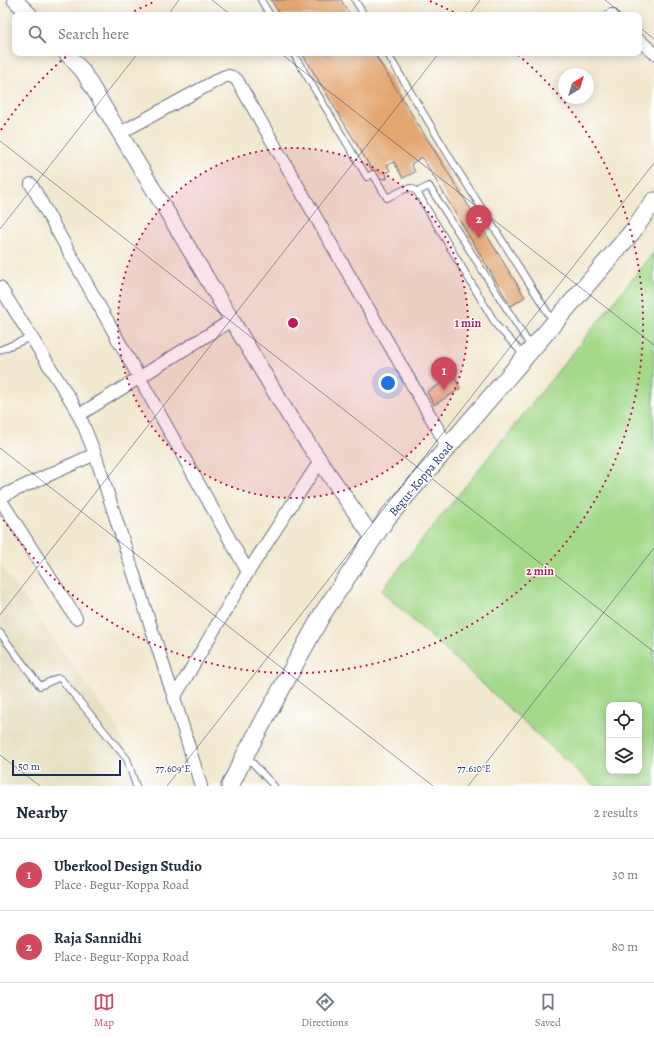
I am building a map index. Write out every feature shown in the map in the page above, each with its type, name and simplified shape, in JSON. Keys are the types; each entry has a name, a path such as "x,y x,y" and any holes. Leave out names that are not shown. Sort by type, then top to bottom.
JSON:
{"main road":[{"name":"Begur-Koppa Road","path":"230,786 245,755 323,613 387,518 632,232 654,201"}],"street":[{"path":"15,0 27,12"},
{"path":"642,43 654,54"},
{"path":"69,56 82,70 291,418 373,538"},
{"path":"120,133 227,75 237,80 448,447"},
{"path":"31,184 248,572"},
{"path":"0,287 73,404 95,454 201,786"},
{"path":"79,415 232,320"},
{"path":"76,618 0,498 95,454"},
{"path":"174,698 248,572 320,461"}],"lane":[{"path":"262,0 268,12"},
{"path":"355,0 362,12"},
{"path":"295,56 366,177 372,174 387,198 405,189 412,188 417,192 497,326 529,352"},
{"path":"389,56 457,169 554,323"},
{"path":"417,192 429,186 529,352"},
{"path":"0,350 31,337"},
{"path":"0,633 40,686 58,678 61,679 127,759 136,786"},
{"path":"245,755 274,786"}],"shaded area":[{"path":"0,564 118,729 139,786 0,786"}],"green space":[{"path":"654,252 654,786 594,786 381,591"}],"building":[{"path":"271,0 341,0 348,12 278,12"},
{"path":"304,56 376,56 525,297 511,306 422,157 411,164 415,172 403,178 394,162 387,165 390,171 386,172 387,179 377,178"},
{"path":"454,376 460,389 434,405 427,392"}],"place":[{"name":"Raja Sannidhi","path":"479,238"},
{"name":"Uberkool Design Studio","path":"444,390"}]}
